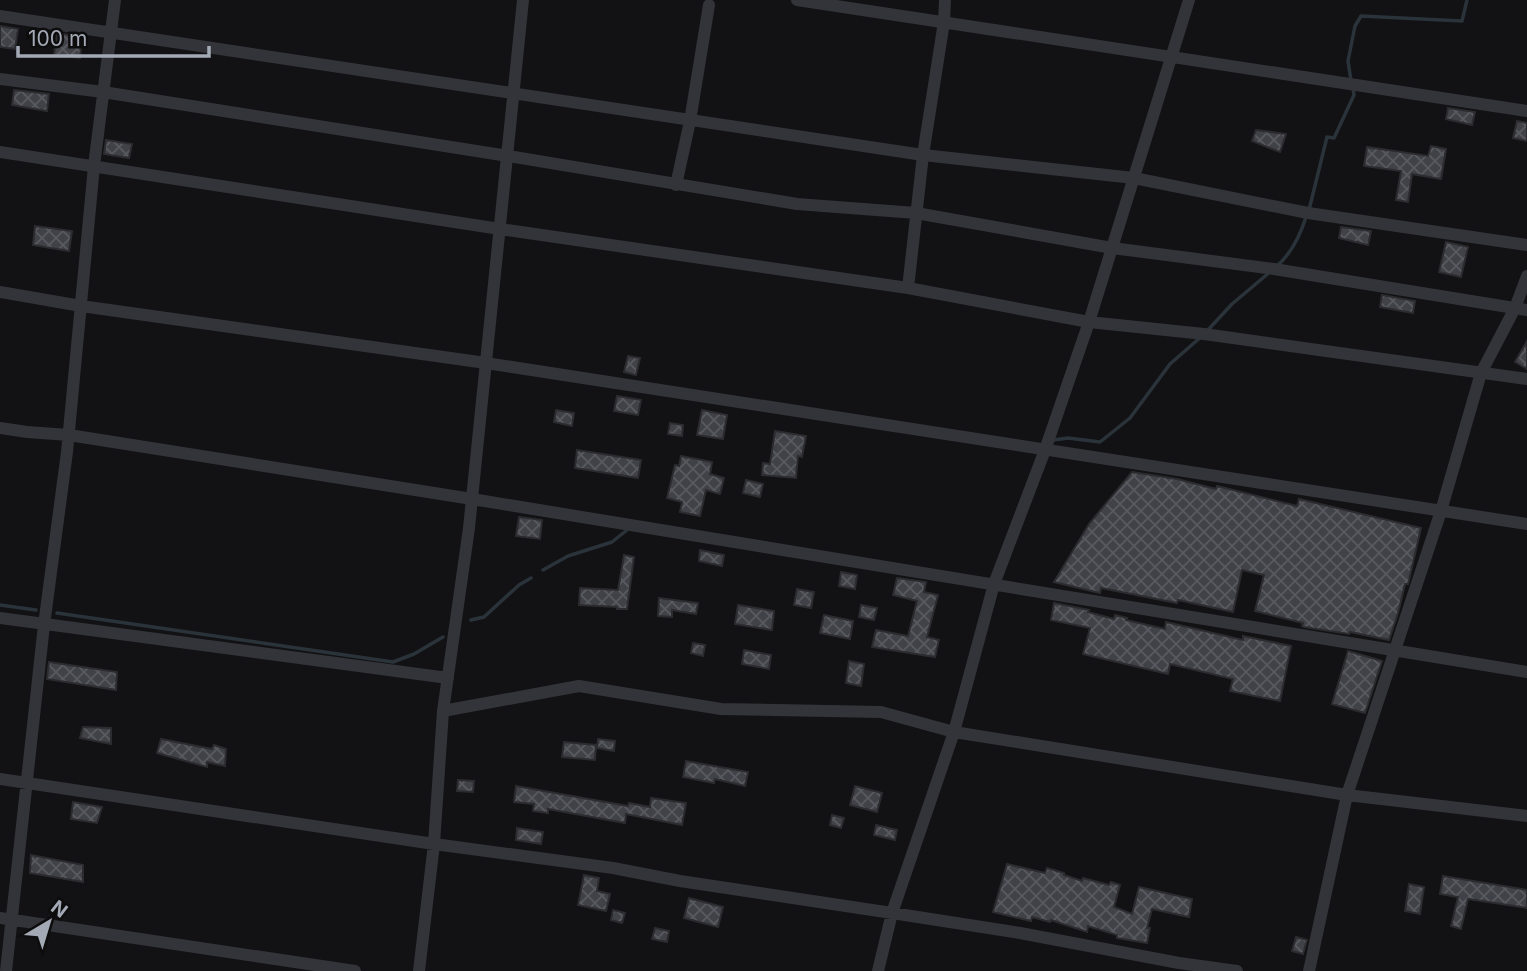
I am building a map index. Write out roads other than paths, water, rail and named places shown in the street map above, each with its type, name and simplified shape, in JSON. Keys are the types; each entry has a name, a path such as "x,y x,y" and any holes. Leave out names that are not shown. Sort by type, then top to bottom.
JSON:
{"street":[{"path":"6,971 6,919 28,783 44,625 69,435 94,166 115,0"},
{"path":"419,971 434,844 443,711 472,499 523,0"},
{"path":"797,0 1527,111"},
{"path":"908,288 945,0"},
{"path":"878,971 892,913 954,732 994,584 1045,450 1089,322 1189,0"},
{"path":"676,185 690,121 709,5"},
{"path":"0,16 923,155 1134,178 1308,213 1527,245"},
{"path":"0,79 103,92 797,204 916,213 1112,248 1274,269 1521,309"},
{"path":"0,152 908,288 1089,322 1204,334 1527,379"},
{"path":"1309,971 1347,795 1441,511 1481,373 1521,309 1527,276"},
{"path":"0,292 81,306 486,363 1527,524"},
{"path":"0,428 69,435 472,499 1527,672"},
{"path":"0,618 448,678"},
{"path":"443,711 579,686 721,709 881,712 954,732 1347,795 1527,817"},
{"path":"0,779 613,868 680,881 1020,933 1179,963 1237,971"},
{"path":"6,919 355,971"}],"waterway":[{"path":"1351,81 1348,61 1355,26 1361,16 1462,21 1467,0"},
{"path":"1309,210 1327,137 1334,138 1354,95 1353,88"},
{"path":"1276,267 1294,244 1306,217"},
{"path":"1207,331 1232,304 1270,272"},
{"path":"1053,440 1068,438 1100,442 1130,418 1170,364 1202,336"},
{"path":"543,570 568,556 612,542 627,530"},
{"path":"471,620 484,617 519,585 531,578"},
{"path":"0,605 36,610"},
{"path":"57,613 393,662 414,654 443,637"}]}
